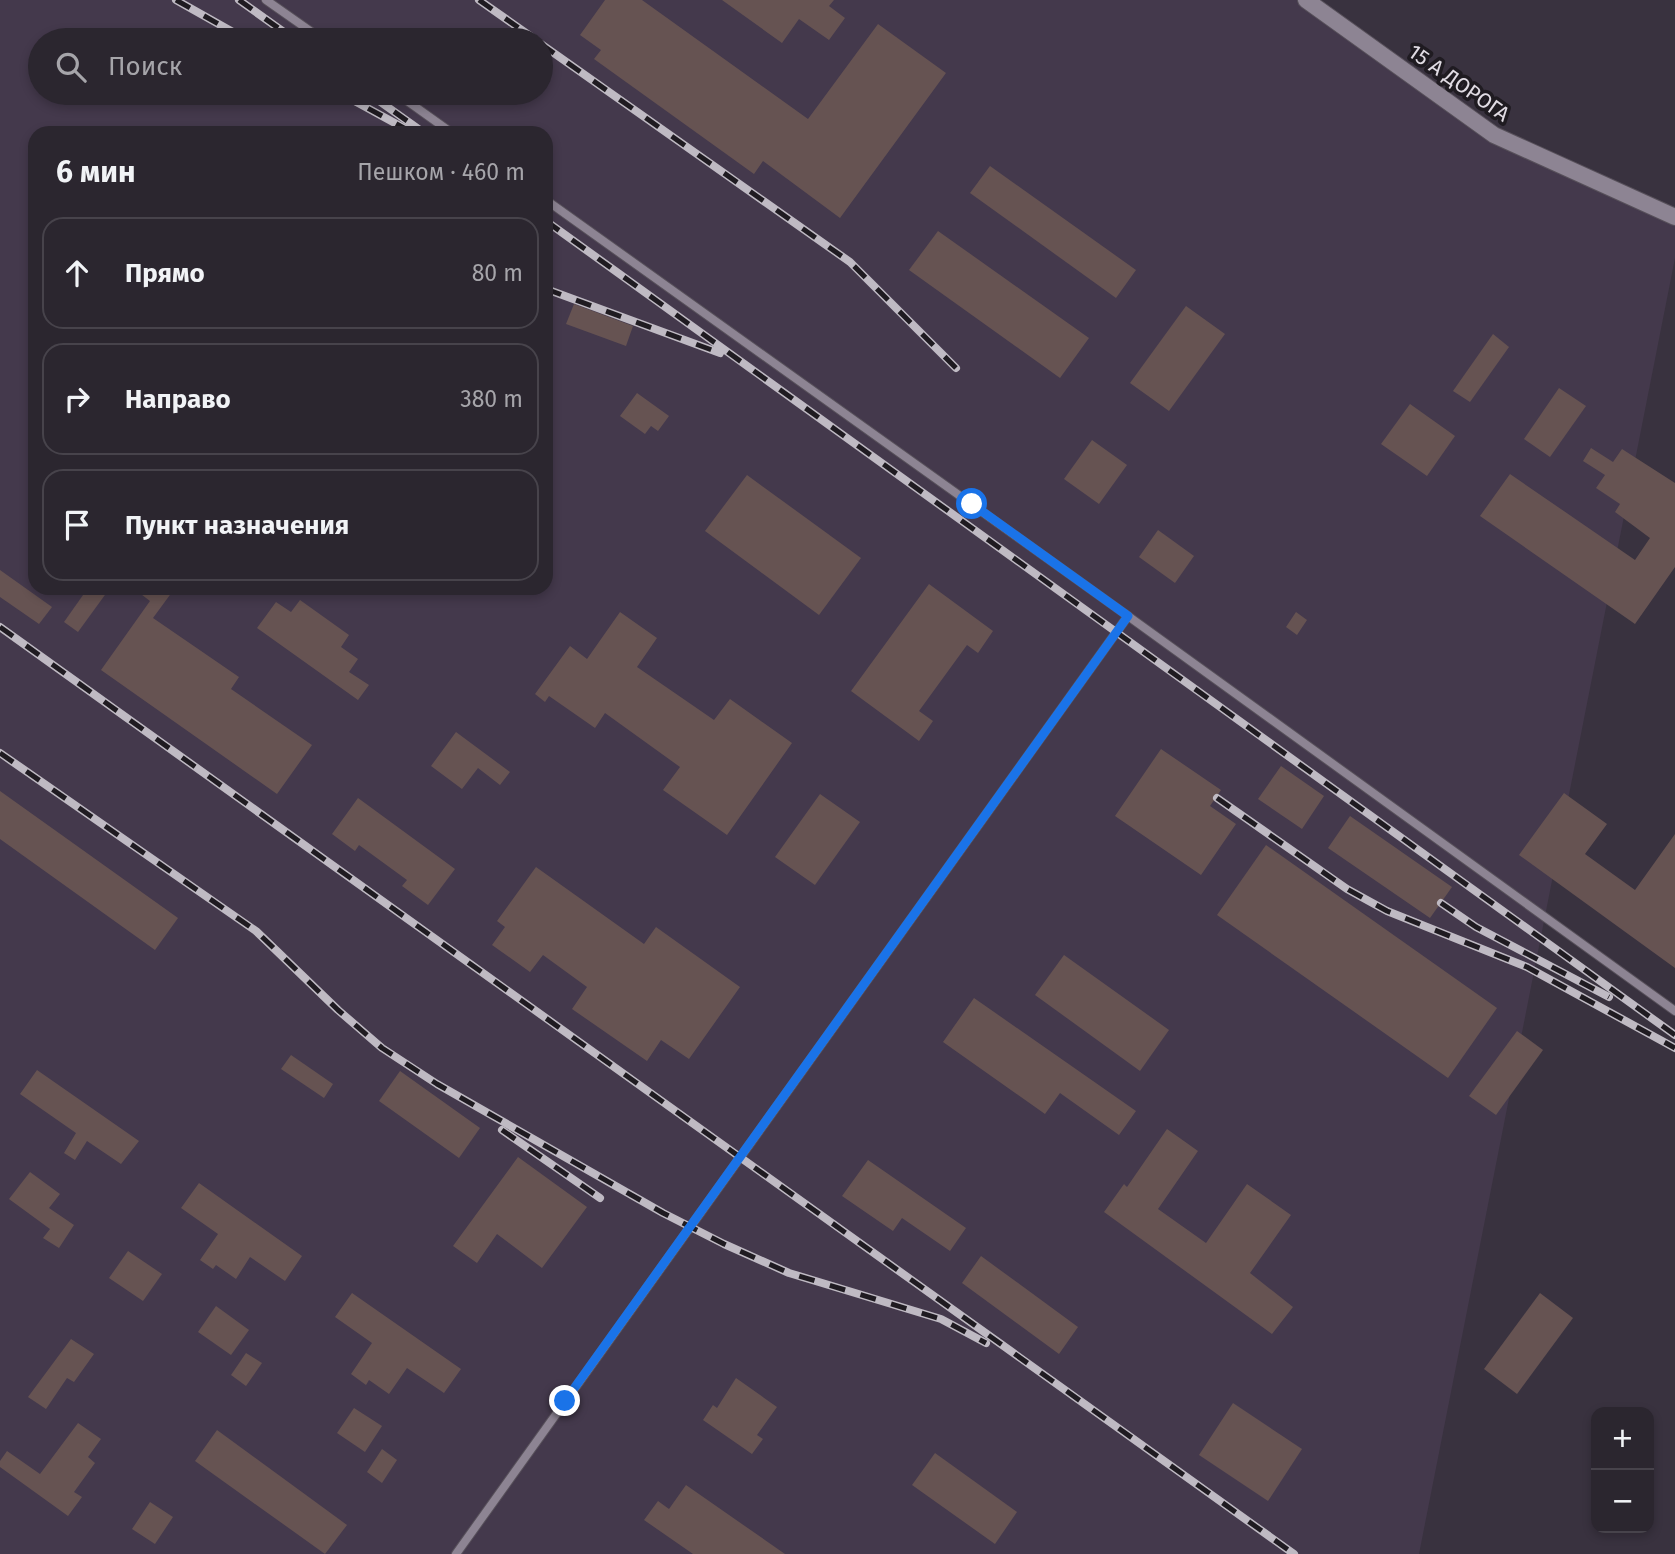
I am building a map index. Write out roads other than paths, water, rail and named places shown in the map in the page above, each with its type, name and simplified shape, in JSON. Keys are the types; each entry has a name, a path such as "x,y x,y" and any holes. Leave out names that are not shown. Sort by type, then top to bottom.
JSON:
{"street":[{"name":"15 А ДОРОГА","path":"1306,0 1494,135 1675,217"}],"lane":[{"path":"267,0 306,28"},
{"path":"413,105 443,126"},
{"path":"553,205 1675,1011"},
{"path":"456,1554 1128,616"}],"railway":[{"path":"176,0 226,28"},
{"path":"239,0 278,28"},
{"path":"479,0 519,28"},
{"path":"553,52 850,262 956,368"},
{"path":"362,105 400,126"},
{"path":"385,105 414,126"},
{"path":"553,226 1675,1035"},
{"path":"553,292 720,353"},
{"path":"0,627 1294,1554"},
{"path":"0,753 256,931 382,1048 437,1084 663,1213 724,1244 789,1273 941,1319 986,1343"},
{"path":"1217,798 1347,889 1387,911 1527,967 1675,1048"},
{"path":"1441,903 1476,927 1609,997"},
{"path":"502,1130 600,1198"}]}
